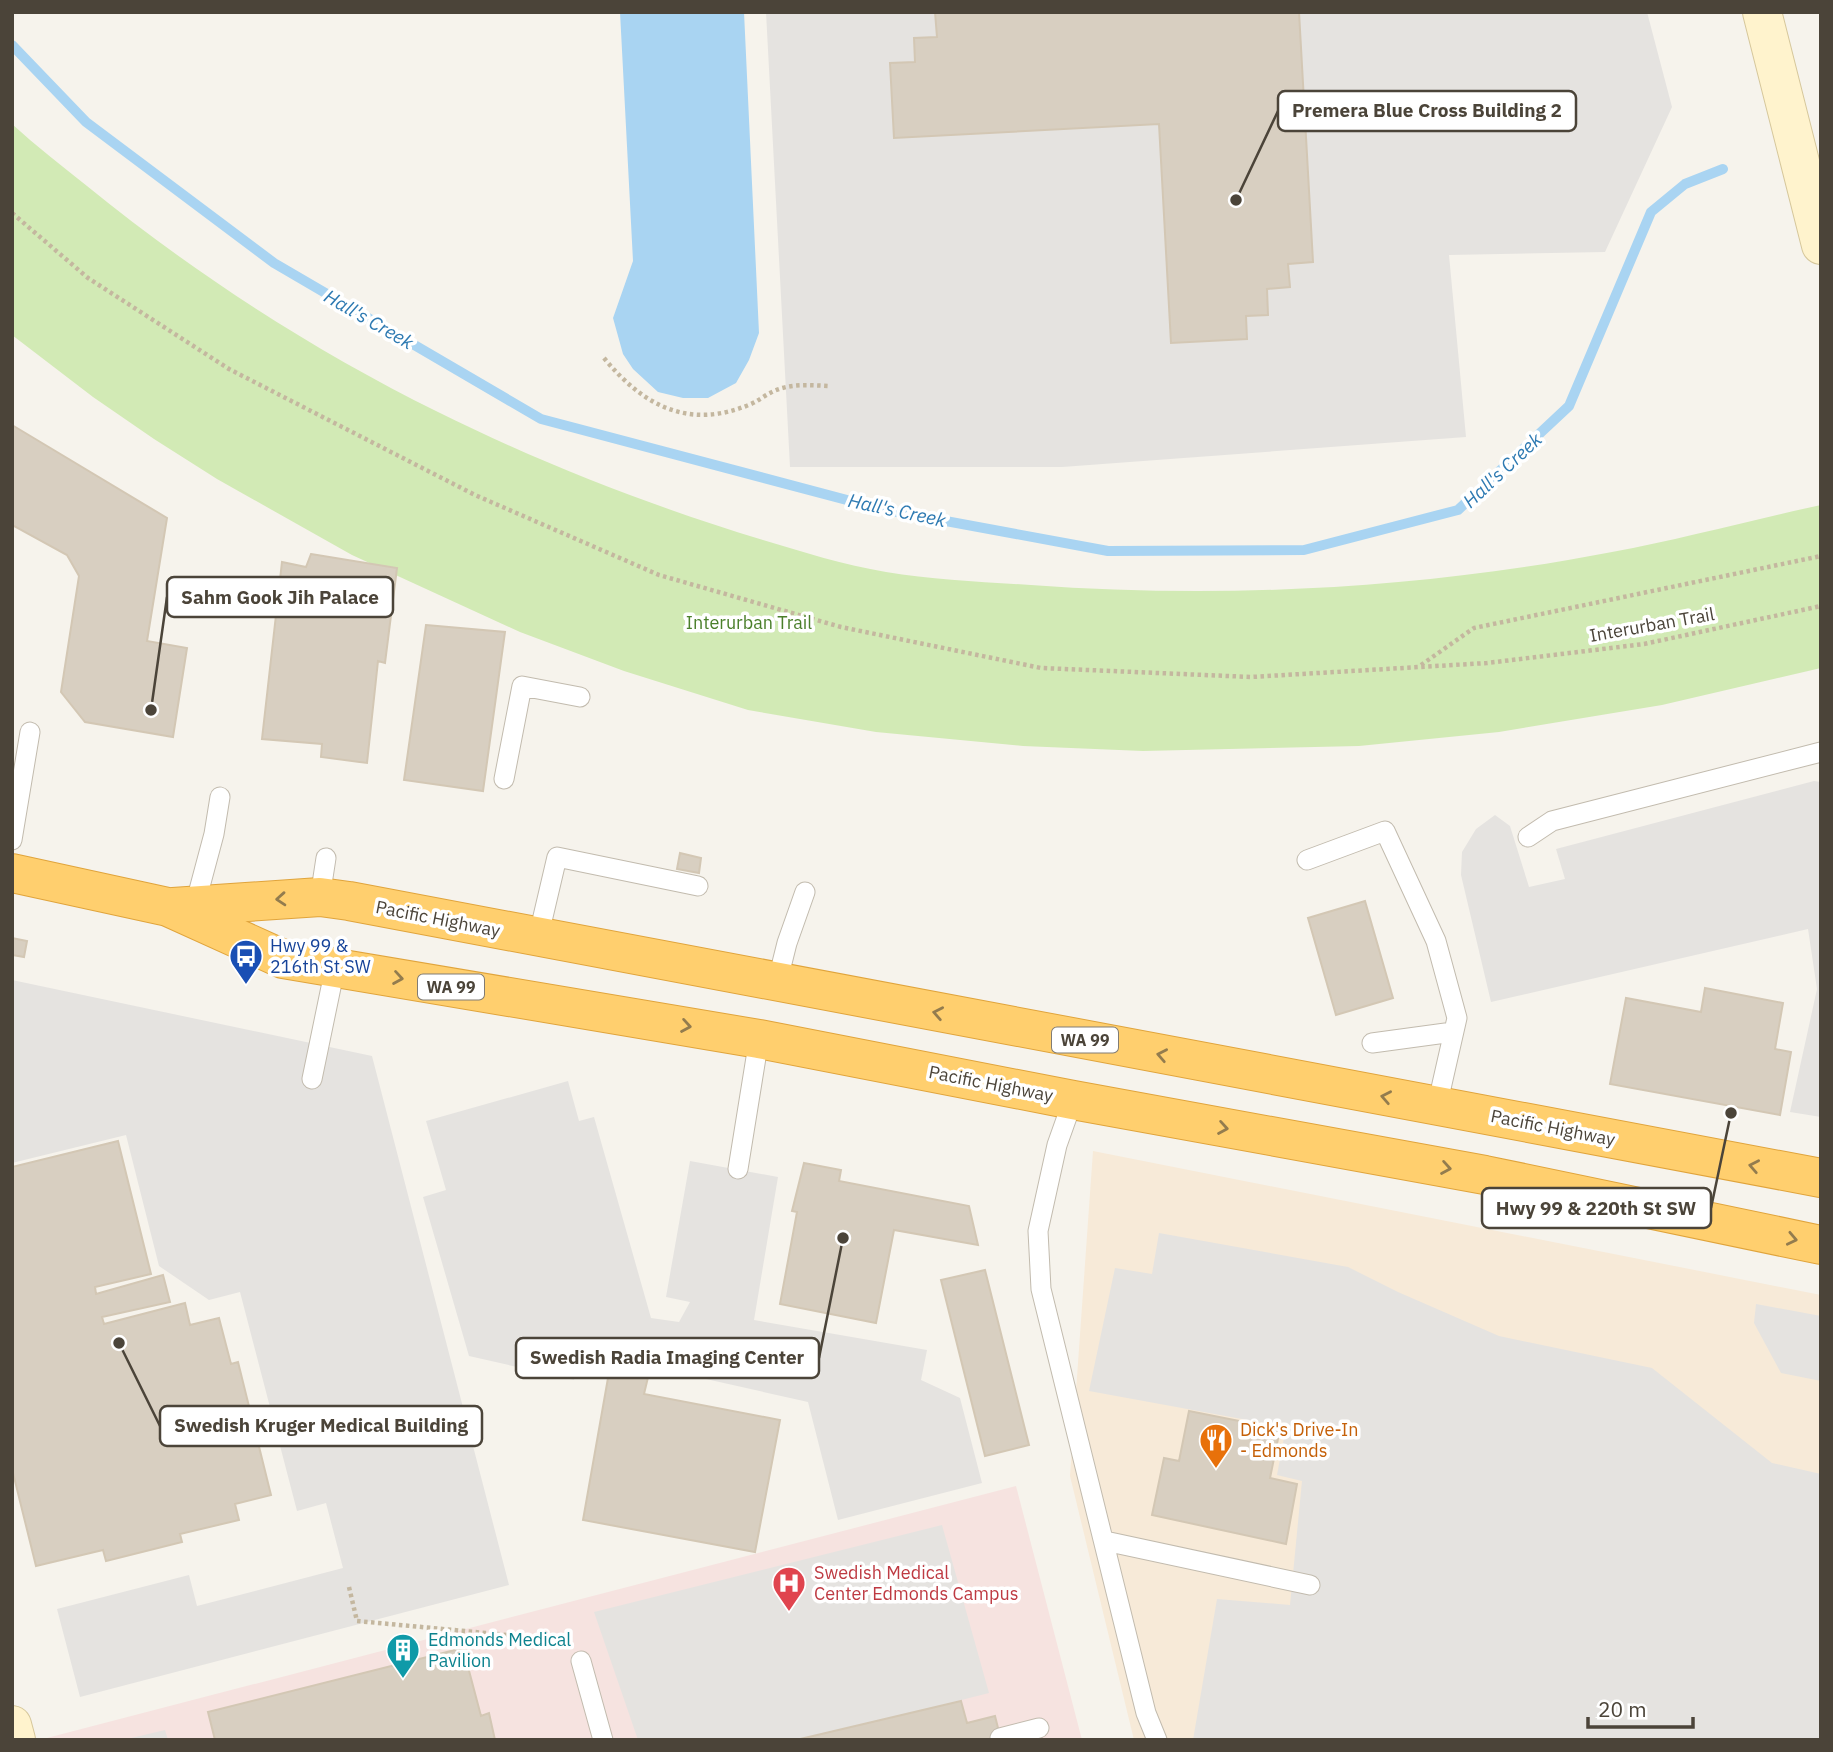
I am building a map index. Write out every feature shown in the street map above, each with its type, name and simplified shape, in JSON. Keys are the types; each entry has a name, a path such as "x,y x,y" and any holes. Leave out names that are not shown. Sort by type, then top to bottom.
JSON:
{"highway":[{"name":"Pacific Highway","path":"12,873 182,906 320,897 1821,1178"},
{"name":"Pacific Highway","path":"182,906 282,959 759,1039 1073,1100 1485,1175 1821,1245"}],"main road":[{"path":"1762,12 1821,245"},
{"path":"12,1725 16,1740"}],"lane":[{"path":"504,779 522,686 580,697"},
{"path":"12,840 30,732"},
{"path":"1528,837 1552,821 1821,752"},
{"path":"182,906 214,835 220,797"},
{"path":"1307,860 1385,831 1436,941 1457,1018 1437,1107"},
{"path":"538,938 556,857 698,886"},
{"path":"320,897 326,858"},
{"path":"777,983 787,943 806,892"},
{"path":"312,1079 331,998 335,968"},
{"path":"1372,1042 1453,1032"},
{"path":"737,1169 759,1039"},
{"path":"1073,1100 1057,1145 1038,1231 1041,1289 1146,1713 1157,1740"},
{"path":"1105,1541 1310,1585"},
{"path":"581,1661 603,1740"},
{"path":"1000,1738 1039,1728"}],"path":[{"name":"Interurban Trail","path":"12,214 88,278 229,369 475,495 659,575 841,627 1041,668 1251,677 1487,663 1644,644 1821,606"},
{"path":"604,358 629,384 653,403 683,414 726,412 753,403 772,391 800,384 829,386"},
{"path":"1418,666 1474,628 1821,556"},
{"path":"349,1587 357,1621 550,1639 581,1661"}],"shaded area":[{"path":"766,12 935,12 937,37 914,38 915,62 890,64 894,138 1159,124 1172,343 1247,339 1246,316 1268,315 1267,289 1290,287 1288,264 1313,262 1299,12 1647,12 1672,107 1605,252 1449,255 1466,437 1062,467 790,467"},
{"path":"1814,781 1821,782 1821,1117 1790,1112 1817,989 1808,929 1491,1002 1461,875 1462,852 1476,829 1495,815 1510,826 1529,887 1565,879 1556,849"},
{"path":"12,980 372,1056 509,1585 80,1697 57,1609 189,1575 197,1606 343,1568 326,1503 297,1511 240,1292 209,1300 159,1266 126,1135 12,1163"},
{"path":"568,1081 579,1121 594,1117 651,1318 679,1322 690,1302 666,1297 690,1161 778,1177 754,1320 927,1350 921,1380 960,1398 982,1483 838,1520 808,1402 581,1351 574,1380 469,1356 423,1197 446,1190 426,1121"},
{"path":"1093,1151 1821,1295 1821,1740 1134,1740 1070,1476"},
{"path":"1159,1233 1348,1267 1499,1336 1652,1368 1772,1463 1821,1474 1821,1740 1193,1740 1217,1599 1290,1605 1302,1481 1277,1475 1286,1427 1089,1391 1115,1268 1152,1274"},
{"path":"1756,1304 1821,1316 1821,1381 1781,1373 1754,1323"},
{"name":"Swedish Medical Center Edmonds Campus","path":"1016,1486 1082,1740 43,1739"},
{"path":"942,1525 989,1693 803,1740 638,1740 594,1612"},
{"path":"165,1730 168,1740 123,1740"}],"green space":[{"name":"Interurban Trail","path":"12,124 128,218 213,280 300,336 391,388 517,449 598,483 778,545 870,569 940,579 1176,591 1322,588 1468,575 1540,565 1638,547 1821,505 1821,668 1662,705 1499,732 1359,746 1143,751 1023,746 876,732 748,710 624,671 520,632 352,555 217,479 154,439 93,397 12,335"}],"water":[{"path":"620,12 744,12 759,333 749,360 736,383 708,398 683,398 658,392 633,369 623,354 613,318 633,261"}],"building":[{"path":"935,12 1299,12 1313,262 1288,264 1290,287 1267,289 1268,315 1246,316 1247,339 1171,343 1159,124 894,138 890,63 915,62 914,38 937,37"},
{"path":"12,425 167,518 147,641 187,648 173,737 85,722 61,692 79,576 67,555 12,525"},
{"path":"311,554 397,568 385,663 378,661 367,763 321,757 322,744 262,739 282,562 306,567"},
{"path":"426,625 505,632 483,791 404,780"},
{"path":"680,853 701,858 699,873 677,869"},
{"path":"1365,901 1393,998 1336,1015 1308,918"},
{"path":"12,938 27,941 24,957 12,955"},
{"path":"1705,988 1783,1003 1775,1049 1791,1052 1780,1115 1610,1084 1626,998 1701,1012"},
{"path":"118,1141 151,1274 95,1287 96,1294 163,1275 170,1302 102,1317 104,1324 185,1303 190,1325 219,1318 231,1364 238,1362 271,1495 235,1504 239,1520 180,1534 182,1542 106,1561 103,1550 36,1566 12,1469 12,1167"},
{"path":"804,1163 841,1170 839,1181 969,1206 978,1245 894,1230 876,1323 780,1304 797,1212 792,1211"},
{"path":"985,1270 1029,1445 985,1456 941,1280"},
{"path":"611,1361 650,1369 644,1394 780,1420 755,1552 583,1520"},
{"name":"Dick's Drive-In - Edmonds","path":"1189,1411 1280,1429 1270,1478 1297,1484 1286,1544 1152,1515 1164,1458 1179,1461"},
{"name":"Edmonds Medical Pavilion","path":"463,1648 481,1716 489,1713 495,1740 215,1740 208,1712"},
{"path":"961,1701 967,1723 995,1716 1001,1740 796,1740"}],"waterway":[{"name":"Hall's Creek","path":"12,45 86,122 274,263 541,419 881,509 1108,551 1304,550 1458,510 1569,406 1651,212 1685,184 1723,169"}],"place":[{"name":"Premera Blue Cross Building 2","path":"1236,200"},
{"name":"Sahm Gook Jih Palace","path":"151,710"},
{"name":"Hwy 99 & 216th St SW","path":"246,986"},
{"name":"Hwy 99 & 220th St SW","path":"1731,1113"},
{"name":"Swedish Radia Imaging Center","path":"843,1238"},
{"name":"Swedish Kruger Medical Building","path":"119,1343"},
{"name":"Dick's Drive-In - Edmonds","path":"1216,1470"},
{"name":"Swedish Medical Center Edmonds Campus","path":"789,1613"},
{"name":"Edmonds Medical Pavilion","path":"403,1680"}]}
